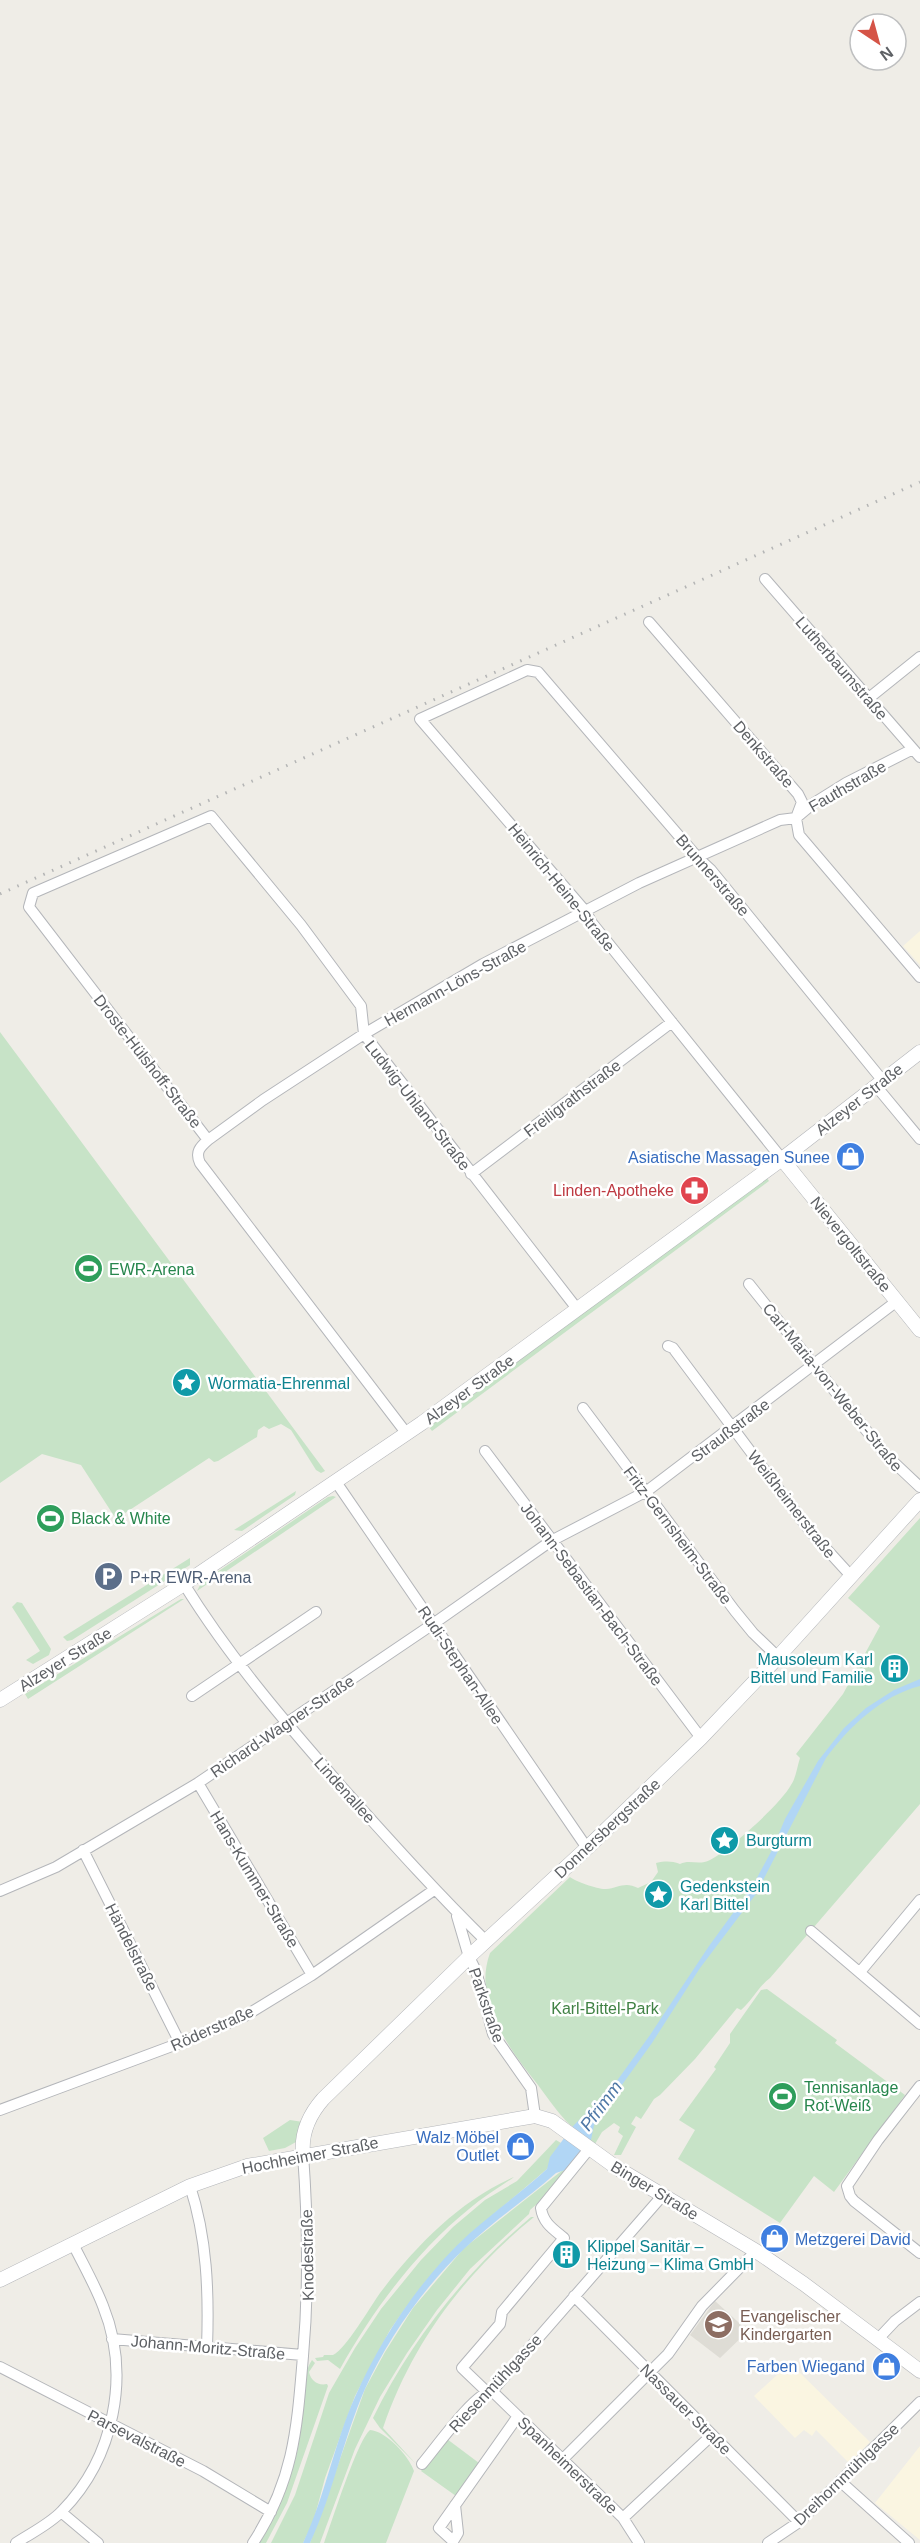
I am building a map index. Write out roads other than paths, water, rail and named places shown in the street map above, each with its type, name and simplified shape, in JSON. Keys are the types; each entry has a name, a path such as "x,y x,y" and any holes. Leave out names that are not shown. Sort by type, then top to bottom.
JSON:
{"street":[{"name":"Lutherbaumstraße","path":"765,579 916,753"},
{"name":"Denkstraße","path":"649,622 798,794 802,802 796,818 798,835 920,977"},
{"path":"869,698 920,657"},
{"name":"Heinrich-Heine-Straße","path":"538,672 527,670 420,719 586,912 591,923 782,1159"},
{"name":"Brunnerstraße","path":"538,672 698,858 711,870 880,1083 920,1139"},
{"name":"Fauthstraße","path":"586,912 639,883 780,820 796,818 814,803 846,783 916,753"},
{"name":"Ludwig-Uhland-Straße","path":"138,849 211,816 301,925 362,1006 364,1034 578,1311"},
{"name":"Droste-Hülshoff-Straße","path":"138,849 37,891 31,896 29,906 208,1140 199,1150 200,1163 407,1434"},
{"name":"Hermann-Löns-Straße","path":"208,1140 263,1100 364,1034 483,964 586,912"},
{"name":"Freiligrathstraße","path":"471,1174 672,1022"},
{"name":"Alzeyer Straße","path":"0,1700 184,1584 407,1434 578,1311 782,1159 920,1052"},
{"name":"Nievergoltstraße","path":"782,1159 920,1330"},
{"name":"Carl-Maria-von-Weber-Straße","path":"749,1284 882,1451 920,1487"},
{"name":"Straußstraße","path":"551,1541 647,1491 897,1301"},
{"name":"Weißheimerstraße","path":"668,1346 673,1348 734,1427 810,1531 851,1576"},
{"name":"Fritz-Gernsheim-Straße","path":"583,1408 735,1611 753,1633 778,1657"},
{"name":"Johann-Sebastian-Bach-Straße","path":"484,1450 701,1738"},
{"name":"Rudi-Stephan-Allee","path":"336,1482 587,1848"},
{"name":"Donnersbergstraße","path":"303,2154 303,2135 314,2110 469,1957 701,1738 778,1657 920,1500"},
{"name":"Richard-Wagner-Straße","path":"0,1891 56,1867 198,1783 551,1541"},
{"name":"Lindenallee","path":"184,1584 240,1665 286,1724 434,1890 486,1941"},
{"path":"192,1696 316,1612"},
{"name":"Hans-Kummer-Straße","path":"198,1783 312,1975"},
{"name":"Händelstraße","path":"83,1850 180,2043"},
{"name":"Röderstraße","path":"0,2110 180,2043 245,2016 312,1975 434,1890"},
{"path":"860,1972 920,1900"},
{"name":"Lindenallee","path":"454,1911 463,1930 469,1957"},
{"path":"811,1931 920,2024"},
{"name":"Parkstraße","path":"469,1957 477,1971 493,2034 531,2088 535,2115"},
{"path":"920,2086 878,2140 848,2186 850,2196 854,2201 920,2253"},
{"name":"Binger Straße","path":"535,2115 552,2121 588,2149 756,2251 920,2371"},
{"name":"Hochheimer Straße","path":"0,2280 190,2186 247,2166 303,2154 535,2115"},
{"name":"Spanheimerstraße","path":"588,2149 541,2208 544,2220 564,2238 502,2312 500,2324 462,2368 518,2416 623,2518 639,2543"},
{"name":"Knodestraße","path":"253,2543 285,2482 293,2452 308,2308 303,2154"},
{"path":"190,2186 202,2233 208,2279 207,2346"},
{"name":"Riesenmühlgasse","path":"422,2464 663,2195"},
{"path":"16,2543 61,2512 87,2479 99,2458 110,2425 117,2389 112,2339 104,2307 73,2244"},
{"path":"563,2459 650,2373 676,2344 702,2306 756,2251"},
{"name":"Nassauer Straße","path":"574,2296 799,2522"},
{"path":"878,2339 895,2320 920,2302"},
{"name":"Johann-Moritz-Straße","path":"112,2339 303,2355"},
{"name":"Parsevalstraße","path":"0,2367 203,2471 271,2512"},
{"name":"Dreihornmühlgasse","path":"768,2543 799,2522 920,2402"},
{"path":"455,2505 458,2533 452,2542 439,2528 455,2505 518,2416"},
{"path":"623,2518 712,2435"},
{"path":"841,2482 909,2543"},
{"path":"61,2512 98,2543"}],"water":[{"name":"Pfrimm","path":"920,1679 920,1686 892,1697 867,1714 826,1758 756,1894 700,1968 652,2043 594,2125 591,2140 568,2169 556,2173 476,2238 435,2279 408,2314 365,2389 318,2524 310,2543 303,2543 355,2397 377,2352 404,2309 452,2250 547,2169 550,2157 574,2125 611,2089 752,1887 772,1850 785,1819 818,1761 844,1728 866,1708 894,1690"}],"railway":[{"path":"0,894 920,482"}],"place":[{"name":"Asiatische Massagen Sunee","path":"851,1157"},
{"name":"Linden-Apotheke","path":"695,1190"},
{"name":"EWR-Arena","path":"88,1269"},
{"name":"Wormatia-Ehrenmal","path":"187,1383"},
{"name":"Black & White","path":"50,1518"},
{"name":"P+R EWR-Arena","path":"109,1577"},
{"name":"Mausoleum Karl Bittel und Familie","path":"894,1668"},
{"name":"Burgturm","path":"725,1840"},
{"name":"Gedenkstein Karl Bittel","path":"659,1895"},
{"name":"Tennisanlage Rot-Weiß","path":"783,2096"},
{"name":"Walz Möbel Outlet","path":"520,2146"},
{"name":"Metzgerei David","path":"774,2239"},
{"name":"Klippel Sanitär – Heizung – Klima GmbH","path":"566,2255"},
{"name":"Evangelischer Kindergarten","path":"719,2325"},
{"name":"Farben Wiegand","path":"886,2366"}],"park label":[{"name":"Karl-Bittel-Park","path":"605,2008"}]}
